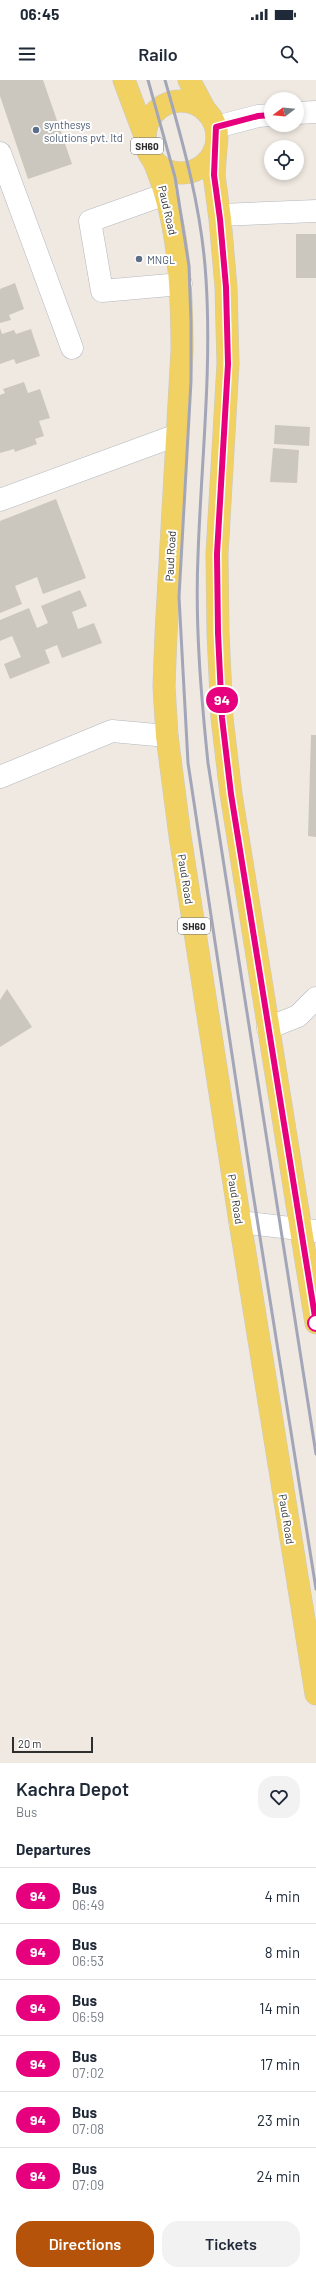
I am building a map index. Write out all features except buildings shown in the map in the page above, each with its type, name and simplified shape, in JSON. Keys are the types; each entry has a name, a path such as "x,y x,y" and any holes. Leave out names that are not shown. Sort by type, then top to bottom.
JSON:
{"main road":[{"name":"Paud Road","path":"124,80 166,194 177,252 181,284 182,351 164,686 167,736 180,836 240,1222 316,1694"},
{"path":"189,80 212,128 214,175 220,215 226,287 228,364 217,554 222,718 231,794 268,1028 308,1229 316,1323"},
{"name":"SH60","path":"184,100 196,103 212,128 210,158 202,166 186,172 169,170 158,164 148,146 148,124 153,114 162,106 173,102 184,100"}],"street":[{"path":"304,113 316,112"},
{"path":"212,128 264,116"},
{"path":"1,159 72,348"},
{"path":"166,194 90,221 102,291 181,284"},
{"path":"220,215 316,211"},
{"path":"0,500 177,435"},
{"path":"0,777 112,731 167,736"},
{"path":"268,1028 298,1016 316,998"},
{"path":"240,1222 308,1229"}],"railway":[{"path":"148,80 175,177 189,266 191,381 179,597 188,763 252,1187 316,1589"},
{"path":"165,80 191,179 201,228 206,279 208,349 199,521 197,607 201,686 208,763 316,1454"}],"bus line":[{"name":"94","path":"264,116 216,127 217,137 214,175 220,219 226,287 228,364 217,554 218,633 222,718 231,794 316,1323"}],"place":[{"name":"synthesys solutions pvt. ltd","path":"36,130"},
{"name":"MNGL","path":"139,259"}]}
